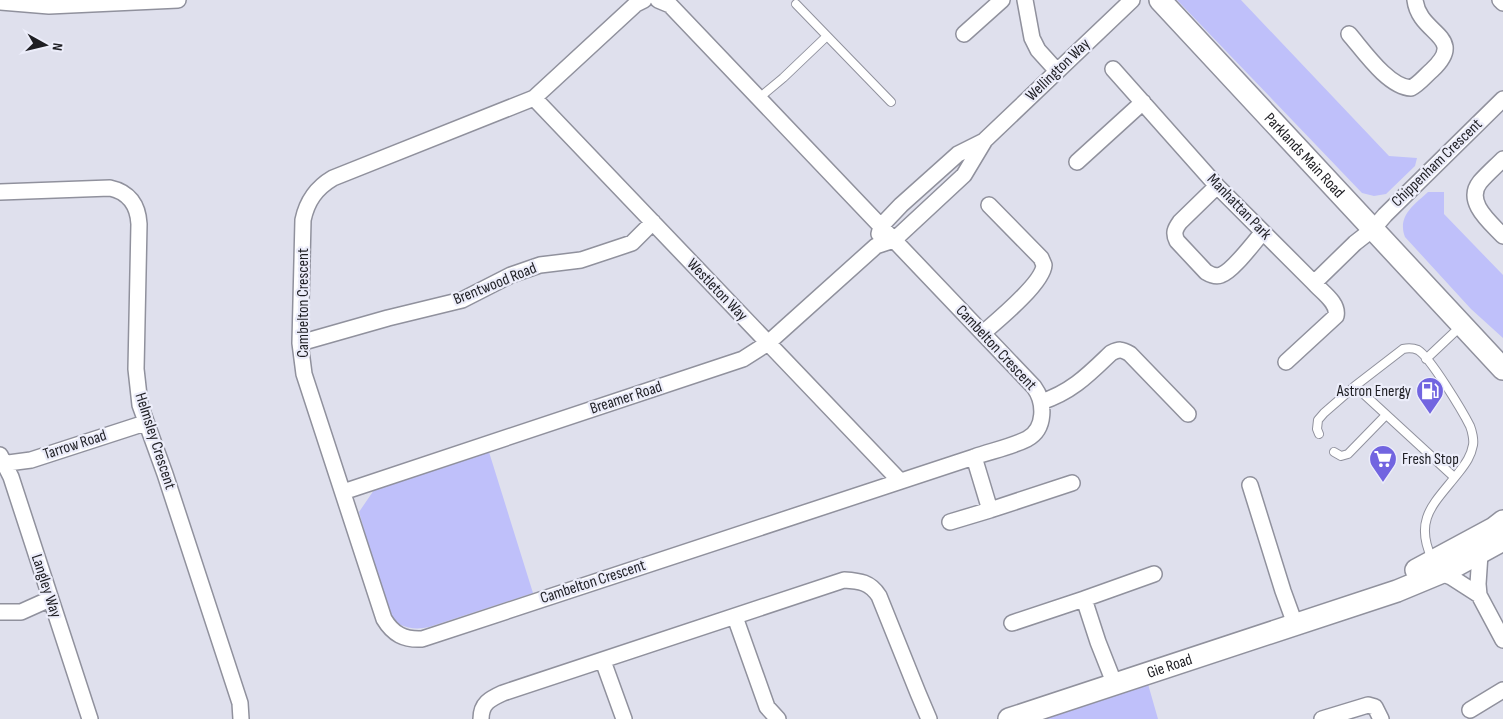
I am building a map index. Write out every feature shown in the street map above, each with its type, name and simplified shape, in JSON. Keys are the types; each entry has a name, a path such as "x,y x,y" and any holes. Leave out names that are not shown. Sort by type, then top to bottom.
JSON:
{"street":[{"path":"0,2 50,6 178,0"},
{"name":"Cambelton Crescent","path":"644,0 636,4 534,98 333,178 318,189 307,204 302,220 300,343 304,374 384,620 401,637 415,640 422,639 1023,441 1031,436 1040,421 1042,412 1041,402 1034,387 670,5 658,0"},
{"path":"964,34 1002,0"},
{"path":"1025,0 1032,38 1038,50 1057,71"},
{"name":"Wellington Way","path":"894,240 964,175 985,140 1132,0"},
{"name":"Parklands Main Road","path":"1160,0 1459,319 1503,370"},
{"path":"1349,34 1387,77 1406,88 1415,86 1438,64 1444,56 1446,49 1444,42 1420,16 1416,8 1416,0"},
{"path":"1500,0 1503,3"},
{"name":"Manhattan Park","path":"1113,70 1217,186 1335,305 1336,316 1286,362"},
{"name":"Westleton Way","path":"534,98 900,481"},
{"name":"Chippenham Crescent","path":"1373,229 1503,99"},
{"path":"1077,162 1143,102"},
{"name":"Wellington Way","path":"881,226 901,205 958,154 985,140"},
{"path":"1503,159 1478,184 1475,195 1476,204 1482,213 1503,236"},
{"path":"1217,186 1180,222 1175,229 1174,235 1177,241 1206,272 1212,275 1223,275 1230,270 1263,232"},
{"name":"Helmsley Crescent","path":"0,192 110,188 124,193 134,203 139,224 137,385 140,405 165,474 231,675 240,703 241,719"},
{"path":"983,334 1041,275 1044,265 1041,258 989,204"},
{"name":"Brentwood Road","path":"300,343 388,318 462,300 511,276 540,265 581,260 632,243 652,222"},
{"path":"876,246 881,226"},
{"path":"1314,282 1355,243 1373,229"},
{"name":"Breamer Road","path":"343,492 742,359 768,343 876,246 894,240"},
{"name":"Parklands Main Road","path":"1459,319 1503,351"},
{"path":"1041,402 1056,397 1078,384 1111,353 1118,349 1123,349 1188,414"},
{"name":"Tarrow Road","path":"2,461 31,460 145,423"},
{"path":"974,457 990,510"},
{"name":"Langley Way","path":"2,461 11,477 90,719"},
{"path":"950,522 1072,483"},
{"path":"1250,485 1295,624"},
{"name":"Gie Road","path":"1009,719 1397,590 1437,567 1503,521"},
{"name":"Gie Road","path":"1437,567 1480,554 1503,540"},
{"path":"1480,554 1479,595 1503,640"},
{"path":"1437,567 1479,595"},
{"path":"1012,623 1154,574"},
{"path":"481,719 483,705 490,699 503,693 844,580 858,580 869,584 879,596 929,719"},
{"path":"0,612 21,612 50,599"},
{"path":"1084,599 1114,685"},
{"path":"735,617 767,707 778,719"},
{"path":"603,661 624,719"},
{"path":"1470,710 1503,690"},
{"path":"918,693 917,711 919,719"},
{"path":"1322,719 1368,705 1375,707 1381,719"}],"lane":[{"path":"796,4 891,102"},
{"path":"759,98 827,36"},
{"path":"1426,359 1459,319"},
{"path":"1320,434 1317,429 1318,420 1355,386 1403,349 1418,350 1426,359 1471,428 1473,443 1470,458 1426,515 1425,543 1437,567"},
{"path":"1355,386 1454,477"},
{"path":"1334,452 1341,456 1348,454 1386,415"}],"shaded area":[{"path":"1177,0 1241,0 1389,156 1417,158 1415,166 1386,194 1374,196 1362,193"},
{"path":"1428,192 1444,192 1444,214 1503,275 1503,338 1471,309 1405,237 1403,223 1405,217 1412,206"},
{"path":"489,452 533,593 429,627 411,628 400,625 388,613 359,512 374,490"},
{"path":"1148,684 1158,719 1039,719"}],"place":[{"name":"Astron Energy","path":"1430,415"},
{"name":"Fresh Stop","path":"1383,483"}]}
